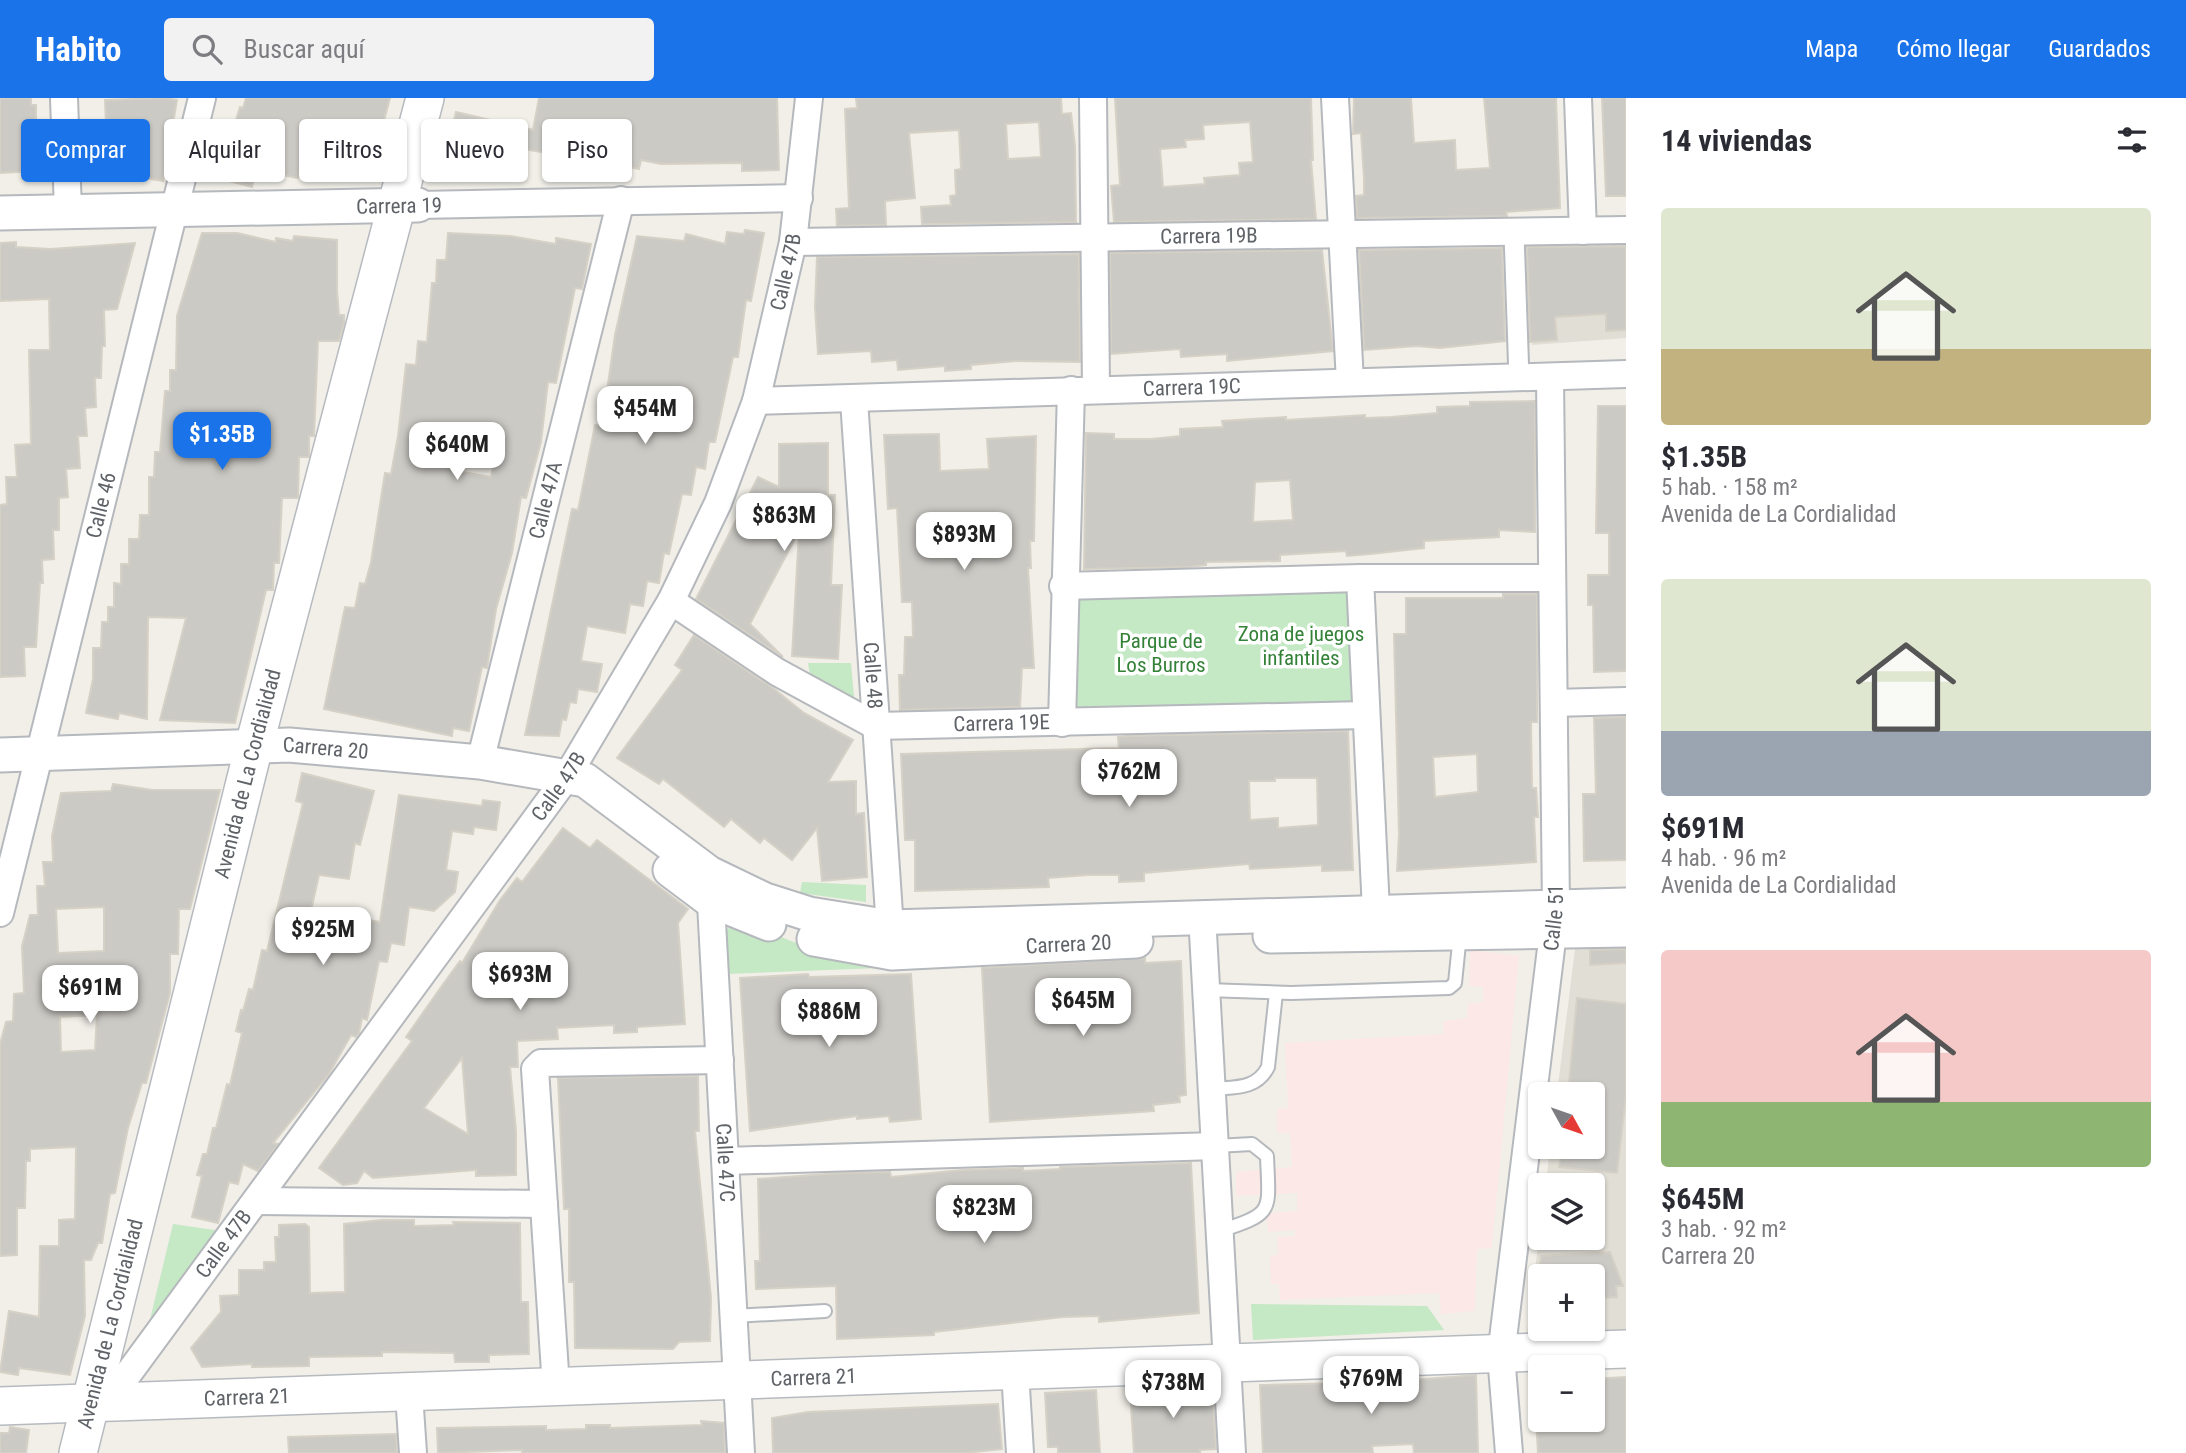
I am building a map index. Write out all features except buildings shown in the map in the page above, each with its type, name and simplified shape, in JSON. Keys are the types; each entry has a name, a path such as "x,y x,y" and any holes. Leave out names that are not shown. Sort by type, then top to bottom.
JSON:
{"main road":[{"name":"Avenida de La Cordialidad","path":"408,205 425,98"},
{"name":"Avenida de La Cordialidad","path":"103,1453 108,1397 265,746 408,205 443,98"},
{"name":"Carrera 21","path":"0,1406 108,1397 409,1394 1626,1349"},
{"name":"Avenida de La Cordialidad","path":"78,1453 108,1397"}],"street":[{"path":"64,98 68,211"},
{"name":"Calle 46","path":"0,913 202,98"},
{"name":"Calle 47B","path":"108,1397 258,1200 565,778 671,601 718,503 756,401 793,242 809,98"},
{"path":"1062,723 1063,586 1084,389 1093,237 1093,98"},
{"path":"1335,98 1340,236 1350,382"},
{"path":"1578,98 1583,231"},
{"name":"Carrera 19","path":"0,213 799,198"},
{"name":"Calle 47A","path":"480,762 621,200"},
{"name":"Carrera 19B","path":"793,242 1514,234 1626,230"},
{"path":"1514,234 1519,379"},
{"name":"Carrera 19C","path":"756,401 1626,374"},
{"name":"Calle 51","path":"1509,1453 1501,1355 1556,920 1550,378"},
{"name":"Calle 48","path":"854,400 891,940"},
{"path":"1063,586 1360,578 1552,578"},
{"path":"1360,578 1376,911"},
{"name":"Carrera 19E","path":"671,601 777,672 876,726 1365,715"},
{"path":"1554,703 1626,701"},
{"name":"Carrera 20","path":"0,755 265,746 383,751 480,762 565,778 585,779 710,886 762,922 812,938 891,940 1203,926 1376,911 1556,920 1626,930"},
{"name":"Calle 47C","path":"710,886 741,1453"},
{"name":"Carrera 20","path":"1203,926 1460,934 1556,920 1626,905"},
{"path":"1203,926 1232,1453"},
{"path":"555,1387 533,1075 541,1063 720,1060"},
{"path":"726,1161 1216,1146"},
{"path":"258,1200 544,1204"},
{"path":"1016,1371 1020,1453"},
{"path":"409,1394 413,1453"}],"lane":[{"path":"1207,990 1276,993 1449,988 1455,983 1460,934"},
{"path":"1214,1088 1251,1085 1263,1078 1268,1067 1276,993"},
{"path":"1216,1146 1252,1144 1267,1156 1269,1202 1257,1219 1220,1231"},
{"path":"734,1316 825,1311"}],"shaded area":[{"path":"1626,240 1626,338 1532,345 1524,247"},
{"path":"1576,941 1626,941 1626,1330 1605,1331 1605,1264 1536,1264 1538,1250 1605,1250 1605,1173 1547,1173 1549,1159 1605,1159 1605,1082 1558,1082"},
{"path":"1470,950 1519,956 1492,1248 1477,1249 1475,1311 1441,1314 1439,1293 1280,1300 1279,1284 1271,1284 1270,1256 1278,1255 1277,1237 1295,1236 1295,1230 1268,1232 1266,1213 1297,1211 1297,1193 1236,1196 1236,1172 1292,1167 1290,1133 1277,1133 1277,1109 1288,1108 1285,1043 1444,1034 1443,1021 1467,1018 1468,1004 1483,1002 1483,987 1469,986"}],"green space":[{"name":"Parque de Los Burros","path":"1367,588 1370,702 1072,715 1076,597"},
{"path":"808,663 851,663 854,697 811,680"},
{"path":"802,882 866,885 866,902 800,893"},
{"path":"743,922 814,950 883,959 881,968 726,974 725,930"},
{"path":"173,1224 228,1232 148,1328"},
{"path":"1251,1304 1427,1306 1444,1330 1253,1340"}],"park label":[{"name":"Zona de juegos infantiles","path":"1301,646"}]}
